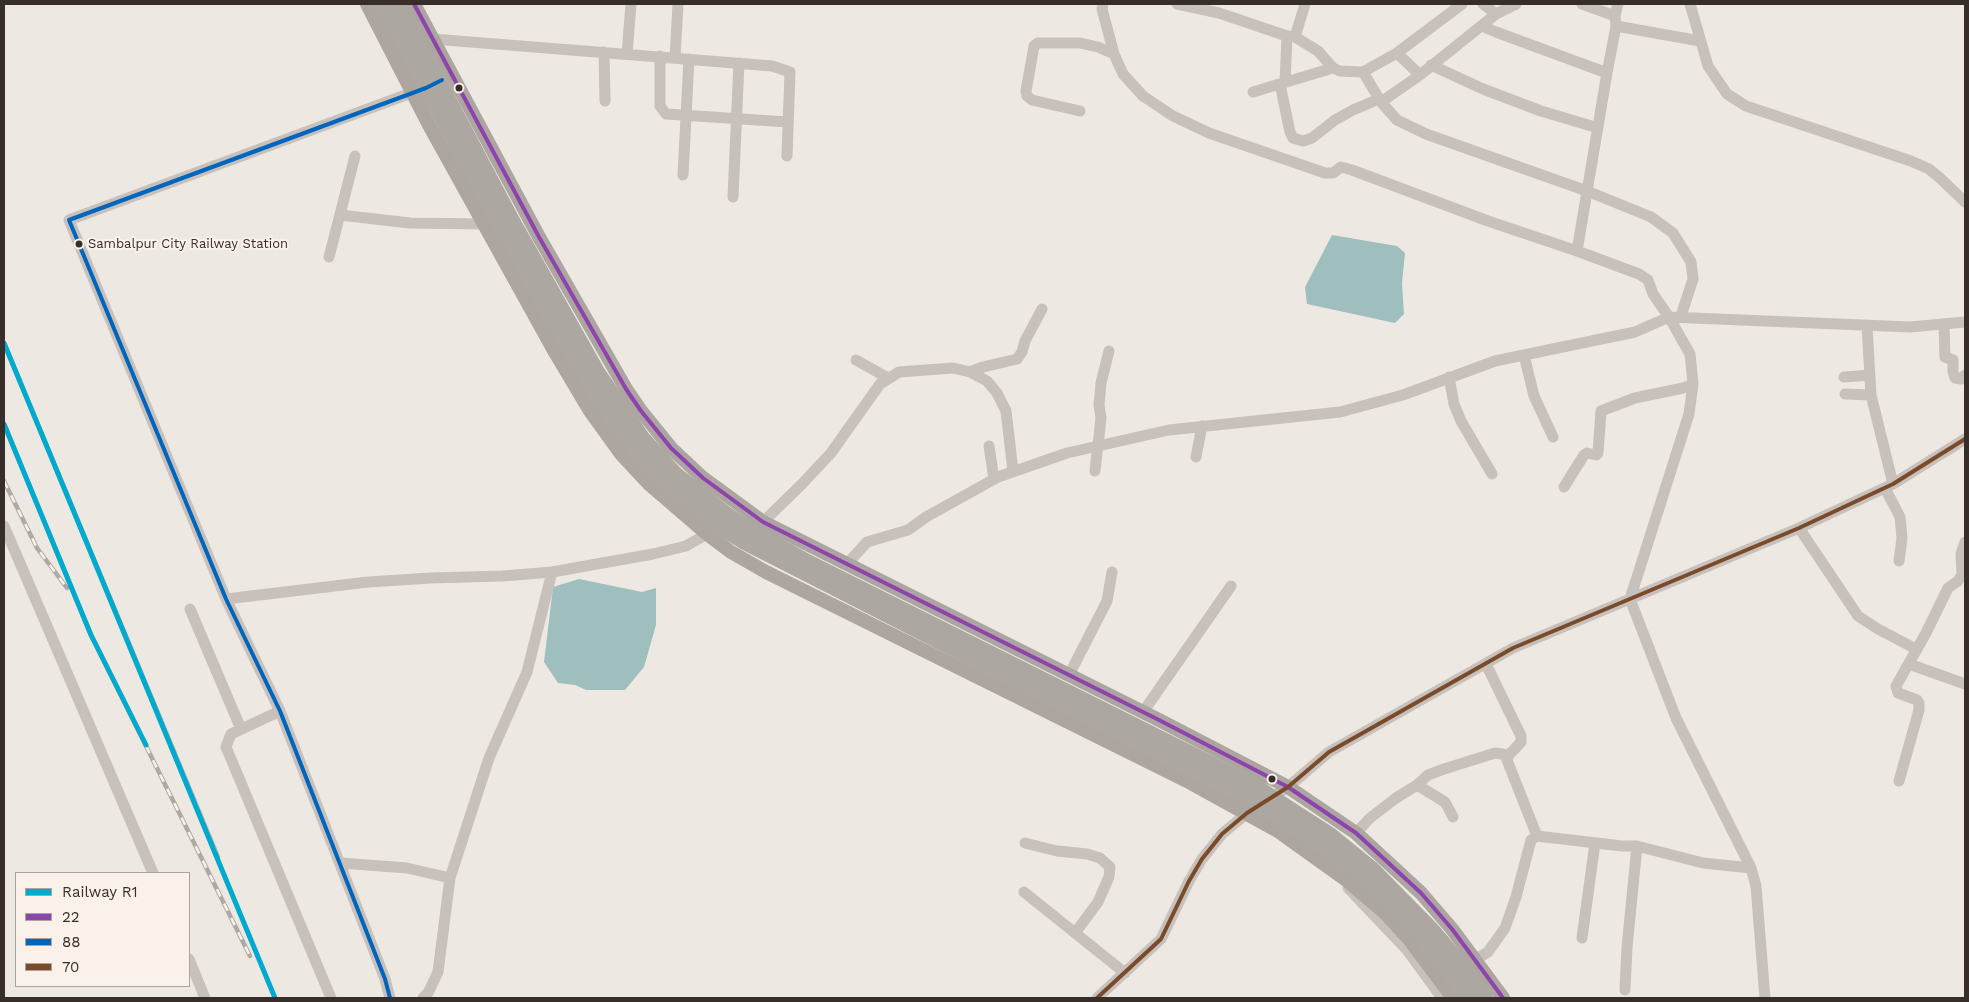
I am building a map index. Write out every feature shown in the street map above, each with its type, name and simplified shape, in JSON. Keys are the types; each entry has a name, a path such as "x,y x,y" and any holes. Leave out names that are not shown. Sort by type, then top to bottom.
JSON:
{"highway":[{"path":"382,4 432,84"},
{"path":"398,4 432,84 556,328 614,422 639,455 678,493 716,524 736,537 828,586 935,632 1257,804 1344,862 1377,891 1410,916 1463,968 1485,998"},
{"path":"1410,916 1468,998"}],"main road":[{"path":"367,4 432,84 641,411 671,448 703,478 763,522 1143,712 1288,787 1356,833 1421,893 1452,929 1503,998"},
{"path":"414,4 432,39 432,84 485,224 556,354 590,411 621,454 649,484 707,534 732,552 766,572 1173,774 1278,831 1345,880 1385,913 1408,939 1453,998"}],"street":[{"path":"627,54 631,4"},
{"path":"675,58 678,4"},
{"path":"1104,4 1102,9 1114,54 1123,74 1143,96 1173,116 1209,133 1325,173 1331,174 1342,167 1352,170 1488,221 1577,250 1645,277 1653,294 1669,317 1690,354 1693,384 1689,414 1630,598 1676,718 1751,868 1756,886 1765,998"},
{"path":"1177,4 1220,8 1291,37 1318,51 1333,68 1340,71 1363,72 1397,53 1462,4"},
{"path":"1305,4 1291,37 1282,83 1290,132 1293,138 1298,140 1308,140 1335,120 1353,110 1380,100 1420,75 1496,14 1516,4"},
{"path":"1483,4 1496,14"},
{"path":"1582,4 1616,21 1700,41"},
{"path":"1577,250 1618,4"},
{"path":"1690,4 1708,66 1727,94 1746,106 1911,161 1929,169 1965,202"},
{"path":"1482,26 1607,73"},
{"path":"432,39 772,66 790,72 787,156"},
{"path":"1080,111 1032,100 1027,96 1026,91 1034,46 1038,43 1080,43 1098,47 1114,54"},
{"path":"604,52 605,101"},
{"path":"1397,53 1420,75"},
{"path":"660,56 660,106 666,114 686,117 788,122"},
{"path":"683,176 689,59"},
{"path":"733,197 739,63"},
{"path":"1431,65 1484,89 1541,111 1598,128"},
{"path":"1253,92 1333,68"},
{"path":"1363,72 1380,100 1397,120 1426,134 1587,191 1651,216 1673,233 1691,262 1693,279 1681,316"},
{"path":"390,998 385,979 280,711 226,599 69,220 432,84"},
{"path":"329,257 355,156"},
{"path":"340,215 410,223 485,224"},
{"path":"970,372 983,366 1016,359 1022,352 1025,341 1042,309"},
{"path":"847,564 867,542 908,530 926,517 994,479 1067,453 1169,430 1340,412 1403,395 1495,360 1635,332 1669,317 1910,327 1965,322"},
{"path":"1944,324 1945,357 1954,360 1953,372 1955,378 1961,379 1965,375"},
{"path":"1867,326 1871,395 1889,486 1900,517 1902,538 1899,562"},
{"path":"1095,471 1099,446 1101,383 1109,351"},
{"path":"1524,354 1534,396 1553,437"},
{"path":"856,360 888,378"},
{"path":"763,522 831,453 880,384 899,372 953,368 970,372 987,381 997,393 1006,411 1013,471"},
{"path":"1844,376 1870,375"},
{"path":"1449,377 1454,404 1461,421 1492,474"},
{"path":"1564,487 1587,453 1598,453 1601,411 1635,398 1683,388 1693,384"},
{"path":"1845,394 1871,395"},
{"path":"1196,457 1202,426"},
{"path":"1104,996 1160,939 1189,881 1202,859 1222,834 1247,813 1288,787 1329,752 1513,648 1799,528 1889,486 1965,439"},
{"path":"989,446 994,479"},
{"path":"4,526 153,872"},
{"path":"1799,528 1858,616 1916,649"},
{"path":"226,599 368,582 552,572 653,554 686,546 707,534"},
{"path":"1899,781 1920,710 1917,700 1896,691 1896,686 1926,633 1948,588 1962,584 1961,554 1965,542"},
{"path":"423,998 428,993 438,972 450,878 490,758 526,672 552,572"},
{"path":"1069,675 1107,601 1112,572"},
{"path":"1143,712 1231,586"},
{"path":"190,609 241,729"},
{"path":"1486,664 1521,736 1521,742 1507,760 1537,836"},
{"path":"1909,664 1965,684"},
{"path":"280,711 231,734 226,747 331,998"},
{"path":"1356,833 1370,818 1428,775 1496,753 1509,755"},
{"path":"1417,785 1445,802 1453,817"},
{"path":"1475,960 1488,952 1505,928 1531,840 1537,836 1637,846 1703,863 1751,868"},
{"path":"1025,843 1057,851 1086,854 1100,858 1110,867 1109,877 1098,902 1075,934"},
{"path":"1582,938 1596,843"},
{"path":"1625,990 1627,947 1637,846"},
{"path":"340,863 407,868 450,878"},
{"path":"1345,880 1349,890 1406,950 1442,998"},
{"path":"1024,892 1125,973"},
{"path":"190,961 205,998"}],"water":[{"path":"1332,235 1397,246 1405,253 1402,283 1404,314 1395,323 1307,304 1305,287"},
{"path":"579,579 642,592 656,588 656,625 644,667 625,690 586,690 575,685 558,683 544,662 553,587"}],"railway":[{"path":"4,343 218,857"},
{"path":"4,424 91,635 250,956"},
{"path":"4,481 37,548 67,588"}],"rail line":[{"name":"R1","path":"4,343 275,998"},
{"name":"R1","path":"4,424 91,635 146,745"}],"transit line":[{"name":"22","path":"414,4 539,237 626,389 671,448 703,478 763,522 1159,720 1288,787 1356,833 1421,893 1452,929 1503,998"},
{"name":"88","path":"390,998 385,979 280,711 226,599 69,220 426,88 442,80"},
{"name":"70","path":"1097,998 1161,939 1189,881 1202,859 1222,834 1247,813 1288,787 1329,752 1513,648 1799,528 1893,484 1965,439"}],"place":[{"name":"Sambalpur City Railway Station","path":"79,244"}]}
